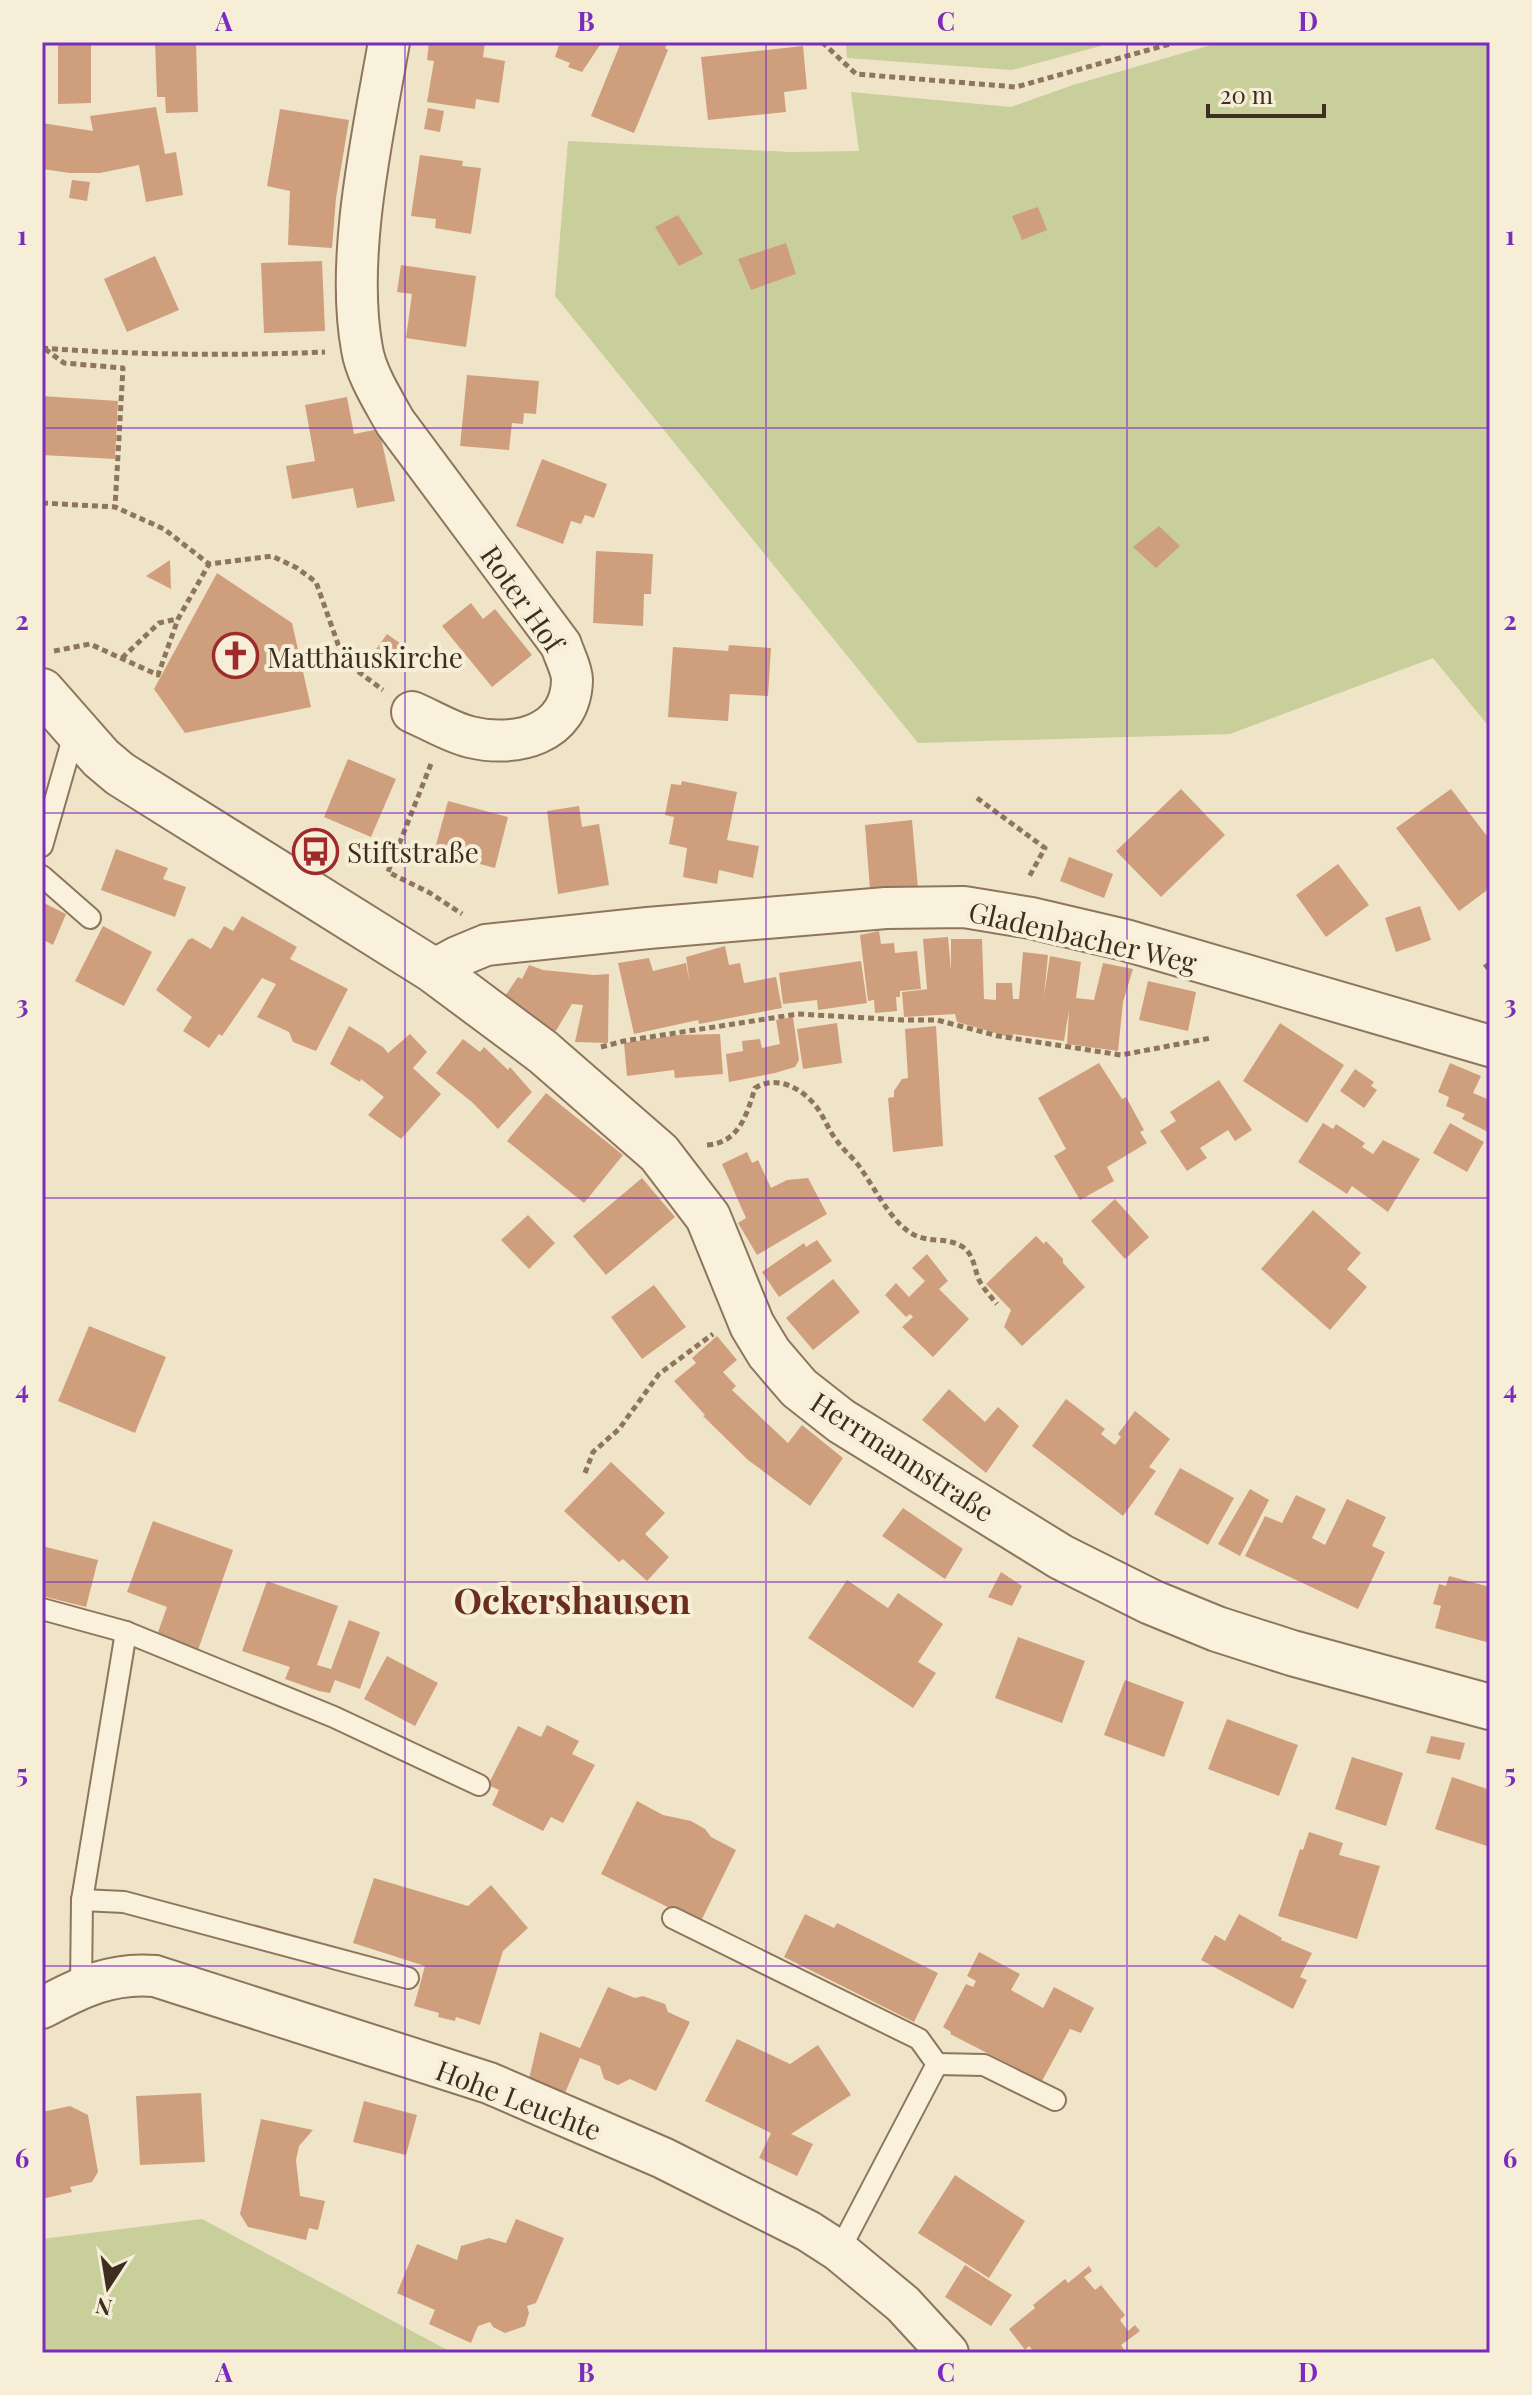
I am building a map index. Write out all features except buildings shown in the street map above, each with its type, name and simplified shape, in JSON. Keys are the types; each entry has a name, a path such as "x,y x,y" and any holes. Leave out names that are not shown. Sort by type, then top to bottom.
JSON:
{"street":[{"name":"Roter Hof","path":"389,42 367,164 359,251 358,301 362,351 395,422 561,645 572,678 565,713 541,734 506,740 470,737 429,719"},
{"path":"42,691 101,758 146,792 433,970"},
{"name":"Gladenbacher Weg","path":"433,970 486,945 870,910 964,907 1031,918 1125,940 1490,1046"},
{"name":"Herrmannstraße","path":"433,970 543,1052 659,1153 708,1217 752,1325 769,1353 799,1388 841,1421 1061,1557 1151,1602 1217,1629 1292,1653 1490,1707"},
{"name":"Hohe Leuchte","path":"42,2008 81,1987 122,1976 155,1976 489,2083 663,2158 808,2231 839,2251 903,2304 948,2353"}],"lane":[{"path":"42,846 76,728"},
{"path":"42,876 90,918"},
{"path":"42,1609 126,1632 334,1717 479,1785"},
{"path":"81,1987 82,1900 126,1632"},
{"path":"82,1900 124,1902 408,1978"},
{"path":"673,1918 919,2039 937,2064"},
{"path":"937,2064 984,2065 1055,2100"},
{"path":"839,2251 937,2064"}],"path":[{"path":"822,42 856,74 1016,87 1177,42"},
{"path":"43,348 117,354 243,355 362,351"},
{"path":"43,348 64,363 123,368 115,507"},
{"path":"42,503 115,507 164,529 209,564 272,556 297,568 316,582 344,661 381,688"},
{"path":"42,653 90,644 158,675 178,619 209,564"},
{"path":"122,658 159,623 178,619"},
{"path":"429,719 388,872 430,893"},
{"path":"977,798 1045,848"},
{"path":"1485,964 1490,971"},
{"path":"543,1052 609,1047 624,1041 798,1014 937,1020 998,1036 1121,1055 1211,1038"},
{"path":"695,1142 712,1145 732,1135 745,1121 755,1088 764,1082 776,1080 795,1089 816,1106 836,1141 861,1168 896,1221 911,1234 930,1241 953,1243 968,1252 979,1281 997,1304"},
{"path":"585,1473 593,1452 619,1429 659,1374 701,1343"}],"green space":[{"path":"850,42 1115,42 1012,70 847,58 846,45"},
{"path":"1221,42 1490,42 1490,728 1433,658 1230,734 918,743 555,296 568,141 790,152 859,151 851,92 1011,107 1073,85"},
{"path":"202,2219 453,2353 42,2353 42,2239"}],"place":[{"name":"Matthäuskirche","path":"236,656"},
{"name":"Stiftstraße","path":"316,851"}],"district":[{"name":"Ockershausen","path":"572,1599"}]}
